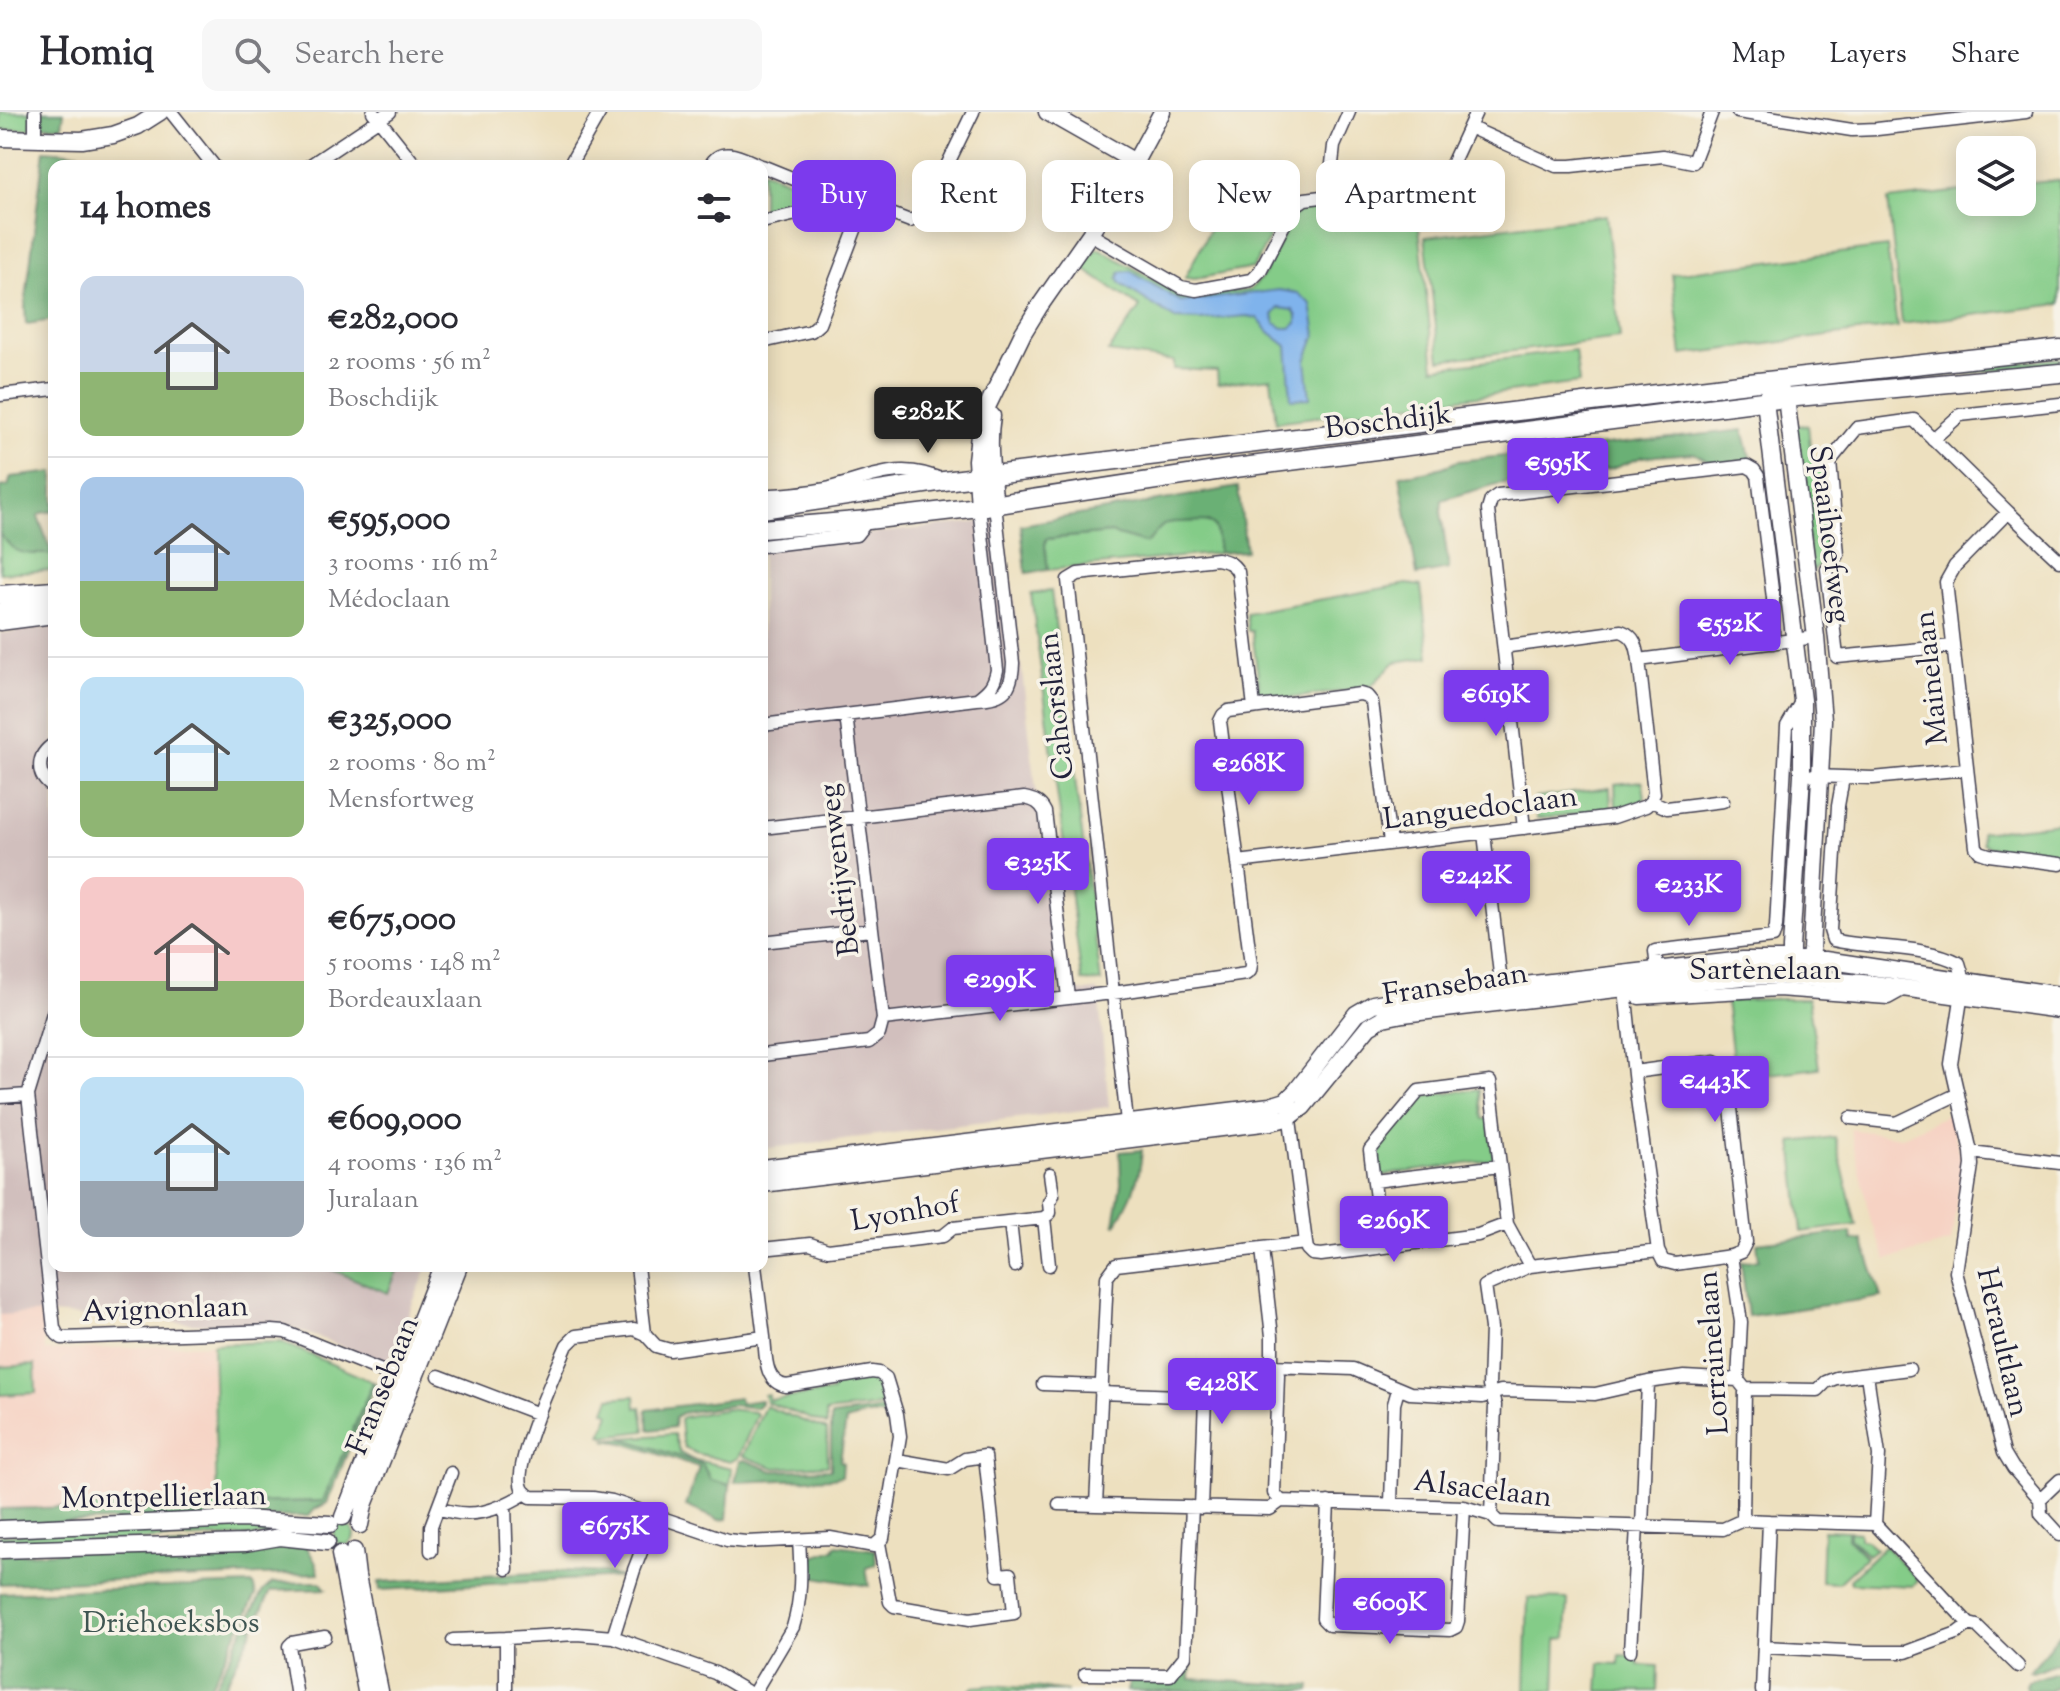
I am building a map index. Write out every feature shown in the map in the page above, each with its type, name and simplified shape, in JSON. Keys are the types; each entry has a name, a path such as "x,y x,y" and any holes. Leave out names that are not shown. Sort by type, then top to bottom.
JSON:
{"main road":[{"name":"Boschdijk","path":"768,508 944,481 2060,349"},
{"name":"Boschdijk","path":"768,528 987,506 1235,468 1786,398 2060,373"},
{"path":"0,595 48,594"},
{"path":"0,613 48,595"}],"street":[{"path":"35,112 35,137"},
{"path":"0,138 82,140 113,135 138,126 160,112"},
{"path":"171,112 209,160"},
{"path":"572,160 600,112"},
{"path":"896,216 910,221 923,215 973,112"},
{"path":"1047,112 1131,160"},
{"path":"1136,160 1162,112"},
{"path":"1332,160 1334,146 1349,112"},
{"path":"1454,160 1476,112"},
{"path":"1469,127 1556,166 1663,156 1693,162 1712,112"},
{"path":"1738,112 1852,130 2026,112"},
{"path":"1900,112 1902,126"},
{"path":"317,160 380,114 412,160"},
{"path":"713,160 729,153 747,160"},
{"path":"768,168 792,178"},
{"path":"768,221 792,215"},
{"path":"768,341 811,331 819,324 854,232"},
{"path":"977,699 990,690 997,670 987,506 984,477 976,460 980,427 998,383 1039,307 1090,234 1181,287 1196,290 1251,280 1260,271 1280,232"},
{"path":"1773,381 1786,398"},
{"name":"Spaaihoefweg","path":"1773,381 1765,401 1802,700 1802,775 1791,960 1799,977"},
{"path":"0,395 48,390"},
{"name":"Spaaihoefweg","path":"1786,398 1816,637 1823,720 1810,960 1799,977"},
{"path":"1933,439 1960,415 2060,404"},
{"path":"1953,646 1837,657 1827,569 1838,555 1830,461 1857,428 1914,420 2060,561"},
{"path":"1524,828 1488,510 1491,500 1498,495 1747,466 1758,476 1773,598 1773,643"},
{"name":"Boschdijk","path":"768,495 827,488 900,470 928,473 944,481"},
{"path":"768,724 1001,695 1013,677 1013,663 987,506"},
{"name":"Mainelaan","path":"2008,512 1955,566 1946,582 1973,830 1980,852 2060,864"},
{"name":"Boschdijk","path":"768,545 856,535 868,520"},
{"name":"Cahorslaan","path":"1128,1130 1068,580 1078,574 1217,559 1235,566 1254,707"},
{"path":"0,624 48,618"},
{"path":"1505,650 1510,646 1621,631 1630,635 1636,644 1639,660 1654,793 1651,801"},
{"path":"993,635 1009,632"},
{"path":"1639,660 1816,637"},
{"path":"768,1054 869,1042 879,1034 883,1019 1113,993 1246,974 1251,965 1220,721 1228,711 1360,694 1367,696 1372,702 1390,843"},
{"path":"1657,969 1655,951 1773,937 1787,726 1802,700"},
{"name":"Bedrijvenweg","path":"846,715 883,1019"},
{"path":"48,748 39,763 40,772 48,783"},
{"path":"1802,775 1873,778 1966,769"},
{"path":"1843,778 1838,806 1830,930 1833,940 1949,958 1959,963 1962,988"},
{"path":"768,827 1024,798 1033,800 1045,812 1068,997"},
{"name":"Languedoclaan","path":"1238,862 1614,817 1646,806 1651,801 1667,808 1723,801"},
{"path":"1484,833 1502,994"},
{"path":"768,941 871,930"},
{"name":"Fransebaan","path":"1624,981 1657,969 1743,960 1825,960 2060,1010"},
{"name":"Fransebaan","path":"1288,1109 1303,1107 1369,1026 1383,1018 1502,994 1624,981 1799,977 1906,988 1962,988 2060,995"},
{"name":"Sartènelaan","path":"1624,981 1639,998 1778,990 1888,998 1906,988"},
{"name":"Lorrainelaan","path":"1624,981 1658,1251 1663,1261 1675,1264 1731,1256 1741,1322 1743,1520"},
{"name":"Heraultlaan","path":"1962,988 1951,1064 1972,1165 1956,1272 2004,1453 2040,1499 2041,1514 2060,1535"},
{"name":"Avignonlaan","path":"48,1030 28,1095 57,1334 62,1338 285,1332 405,1381"},
{"path":"1634,1072 1715,1061 1723,1065 1727,1073 1746,1242 1741,1252 1731,1256"},
{"path":"1382,1247 1370,1150 1419,1091 1495,1082 1507,1224 1530,1266"},
{"path":"1851,1118 1897,1123 1958,1094"},
{"path":"0,1097 28,1095"},
{"path":"768,1167 1128,1130 1271,1122 1288,1109 1306,1243 1312,1254 1478,1235 1507,1224"},
{"path":"768,1183 1128,1130"},
{"path":"1971,1152 2060,1163"},
{"path":"1374,1181 1500,1166"},
{"path":"1049,1265 1044,1218 1050,1213 1049,1202 1053,1195 1050,1174"},
{"name":"Lyonhof","path":"768,1248 810,1244 828,1250 943,1236 953,1228 1044,1218"},
{"path":"1010,1222 1015,1266"},
{"path":"1096,1505 1107,1277 1116,1265 1306,1243"},
{"path":"1262,1249 1275,1371 1274,1493 1281,1501"},
{"path":"1491,1515 1495,1405 1489,1386 1491,1328 1485,1286 1530,1266 1658,1251"},
{"name":"Fransebaan","path":"360,1525 440,1272"},
{"name":"Fransebaan","path":"336,1520 456,1272"},
{"path":"638,1272 645,1334"},
{"path":"756,1272 769,1376 777,1384 786,1386 872,1372 886,1378 900,1436 883,1538 879,1543 874,1546 830,1538 727,1540 612,1501 531,1497 522,1489 521,1470 526,1447 567,1345 576,1336 634,1329 645,1334 656,1346 670,1350 764,1337"},
{"path":"1085,1674 1170,1675 1185,1656 1205,1397 1212,1386 1275,1371 1353,1369 1410,1393 1482,1397 1501,1391 1595,1394 1684,1377 1741,1385 1818,1390 1836,1378 1909,1369"},
{"path":"1867,1375 1879,1455 1875,1524 1969,1624 1977,1626 2018,1666"},
{"path":"439,1376 539,1414"},
{"path":"1630,1651 1648,1382"},
{"path":"1043,1384 1205,1397"},
{"path":"1391,1503 1394,1404 1398,1390"},
{"path":"879,1543 890,1602 894,1606 970,1619 1014,1613 1010,1574 998,1575 985,1456 965,1459 949,1469 897,1460"},
{"path":"431,1551 431,1526 451,1473"},
{"path":"2040,1499 2060,1480"},
{"path":"438,1508 451,1512 489,1512 526,1493"},
{"name":"Alsacelaan","path":"1059,1504 1270,1509 1281,1501 1391,1503 1464,1507 1491,1515 1498,1522 1723,1529 1743,1520 1875,1524"},
{"path":"1328,1502 1323,1619 1329,1625 1450,1630 1456,1627 1458,1621 1464,1507"},
{"path":"505,1506 507,1569"},
{"path":"613,1637 655,1516"},
{"name":"Montpellierlaan","path":"0,1529 241,1519 336,1520"},
{"path":"352,1519 360,1525 362,1542 347,1552 335,1551 327,1542 327,1530 336,1520 352,1519"},
{"path":"1762,1691 1769,1521"},
{"name":"Montpellierlaan","path":"0,1550 245,1543 280,1537 327,1542"},
{"path":"755,1691 793,1627 802,1580 799,1540"},
{"path":"347,1552 366,1691"},
{"path":"347,1552 357,1576 380,1691"},
{"path":"1764,1647 1906,1652 1957,1633 1969,1624"},
{"path":"453,1640 577,1634 613,1637 715,1673 746,1691"},
{"path":"296,1691 289,1646 325,1637"},
{"path":"506,1638 506,1691"}],"shaded area":[{"path":"1004,519 1060,993 1098,990 1109,1107 768,1148 768,545"},
{"path":"48,628 48,1272 426,1272 388,1363 276,1322 207,1324 32,1313 0,1315 0,633"},
{"path":"1950,1113 1962,1163 1951,1242 1886,1260 1871,1222 1850,1129 1901,1137"},
{"path":"40,1312 45,1351 211,1344 215,1506 0,1514 0,1313"}],"green space":[{"path":"0,112 31,112 31,129 0,130"},
{"path":"39,112 64,112 62,126 39,126"},
{"path":"44,150 79,153 82,160 48,160 48,321 26,324 25,307"},
{"path":"768,172 792,182 792,208 768,214"},
{"path":"2060,180 2060,304 1902,324 1888,200 1956,192 1956,216 2036,216 2036,183"},
{"path":"1316,203 1316,232 1420,232 1434,368 1575,350 1579,383 1276,422 1271,378 1218,384 1217,371 1174,369 1174,361 1108,352 1140,307 1082,268 1096,249 1180,297 1250,290 1263,276 1286,232 1300,232 1300,208"},
{"path":"1606,215 1620,338 1440,360 1425,237 1466,232 1505,232 1505,227"},
{"path":"1208,232 1260,232 1270,237 1253,268 1195,279 1185,278"},
{"path":"1887,247 1897,327 1682,355 1672,274"},
{"path":"2060,358 2060,363 1819,389 1817,385"},
{"path":"1808,425 1811,456 1823,464 1826,483 1818,485 1828,545 1828,559 1812,571 1794,426"},
{"path":"1743,430 1751,460 1714,465 1694,453 1642,457 1612,469 1497,484 1442,500 1449,569 1417,575 1400,475 1429,471 1458,461"},
{"path":"48,473 48,512 38,516 48,543 48,554 29,554 17,550 0,534 0,487 8,486 11,477"},
{"path":"1238,487 1246,551 1219,553 1215,528 1208,522 1173,522 1161,527 1145,543 1111,533 1046,539 1048,570 1026,573 1021,525"},
{"path":"1205,520 1215,529 1219,553 1048,570 1046,539 1111,533 1146,543 1162,525 1169,522"},
{"path":"0,534 17,550 48,554 48,570 0,573"},
{"path":"1407,584 1421,586 1429,657 1395,662 1370,687 1362,689 1265,701 1256,693 1259,684 1252,631 1248,631 1246,613"},
{"path":"1051,591 1101,982 1082,981 1031,594"},
{"path":"1641,781 1645,798 1616,808 1615,784"},
{"path":"1610,788 1611,810 1537,819 1535,798"},
{"path":"2060,823 2060,858 1989,847 1982,843 1981,832"},
{"path":"1808,999 1819,1068 1745,1077 1742,1059 1733,1059 1726,1001"},
{"path":"1479,1089 1483,1119 1489,1119 1494,1160 1378,1176 1384,1143 1418,1096"},
{"path":"1835,1137 1856,1225 1802,1232 1792,1142"},
{"path":"1142,1150 1134,1189 1116,1225 1121,1184 1120,1152"},
{"path":"1851,1232 1852,1241 1862,1240 1882,1297 1748,1316 1741,1262 1759,1259 1757,1243"},
{"path":"337,1272 397,1272 388,1293"},
{"path":"281,1342 373,1382 323,1501 217,1504 213,1344"},
{"path":"35,1365 36,1393 0,1395 0,1367"},
{"path":"869,1379 881,1381 886,1404 826,1412 827,1425 766,1402 764,1395 768,1394 769,1400 832,1392 831,1384"},
{"path":"373,1382 376,1383 327,1503 309,1516 0,1524 0,1509 323,1501"},
{"path":"635,1396 636,1408 641,1407 645,1431 601,1435 610,1414 605,1411 610,1398"},
{"path":"739,1398 740,1403 761,1400 761,1403 756,1408 733,1405 682,1413 675,1417 674,1427 649,1429 646,1410"},
{"path":"765,1406 827,1430 828,1465 775,1468 743,1456"},
{"path":"890,1408 895,1421 865,1415 846,1421 840,1461 843,1462 842,1476 735,1482 740,1461 745,1460 773,1471 831,1469 831,1416"},
{"path":"728,1409 757,1414 738,1458 730,1462 684,1447 680,1419"},
{"path":"674,1434 680,1453 691,1459 732,1468 730,1485 710,1480 702,1464 622,1438"},
{"path":"622,1438 702,1464 711,1480 730,1485 727,1519 719,1520 686,1506 699,1467 605,1440"},
{"path":"239,1523 303,1527 302,1535 0,1544 0,1535"},
{"path":"340,1525 348,1525 354,1535 348,1545 340,1545 334,1539 334,1531"},
{"path":"1823,1530 1847,1531 1847,1538 1866,1557 1838,1583 1821,1582"},
{"path":"1849,1531 1859,1532 1859,1539 1866,1540 1876,1549 1868,1555 1849,1538"},
{"path":"275,1541 306,1545 319,1573 0,1584 0,1555"},
{"path":"836,1545 875,1550 876,1565 866,1568 869,1586 814,1577 813,1556 834,1549"},
{"path":"1885,1546 1918,1580 1913,1586 1850,1583 1849,1580"},
{"path":"569,1571 621,1577 380,1590 379,1582"},
{"path":"320,1582 326,1589 271,1591 254,1626 247,1622 263,1591 272,1583"},
{"name":"Driehoeksbos","path":"253,1584 256,1595 208,1691 0,1691 0,1593"},
{"path":"1528,1598 1568,1599 1566,1638 1557,1639 1555,1691 1525,1691"},
{"path":"246,1624 254,1628 222,1691 212,1691"},
{"path":"2060,1634 2060,1661 2030,1671"},
{"path":"1620,1655 1638,1656 1638,1665 1658,1666 1657,1691 1598,1691 1600,1663 1619,1664"},
{"path":"1189,1665 1190,1679 1311,1686 1310,1691 1127,1691 1130,1680 1174,1680"},
{"path":"2060,1671 2060,1683 2050,1691 2028,1691 2028,1681"},
{"path":"995,1685 1068,1691 969,1691 973,1687"}],"water":[{"path":"1130,271 1182,302 1279,290 1297,293 1311,304 1316,335 1306,361 1310,398 1291,399 1287,346 1257,318 1175,319 1121,284 1118,278 1121,272","holes":["1279,308 1293,310 1297,323 1291,328 1275,323 1273,315"]}]}
